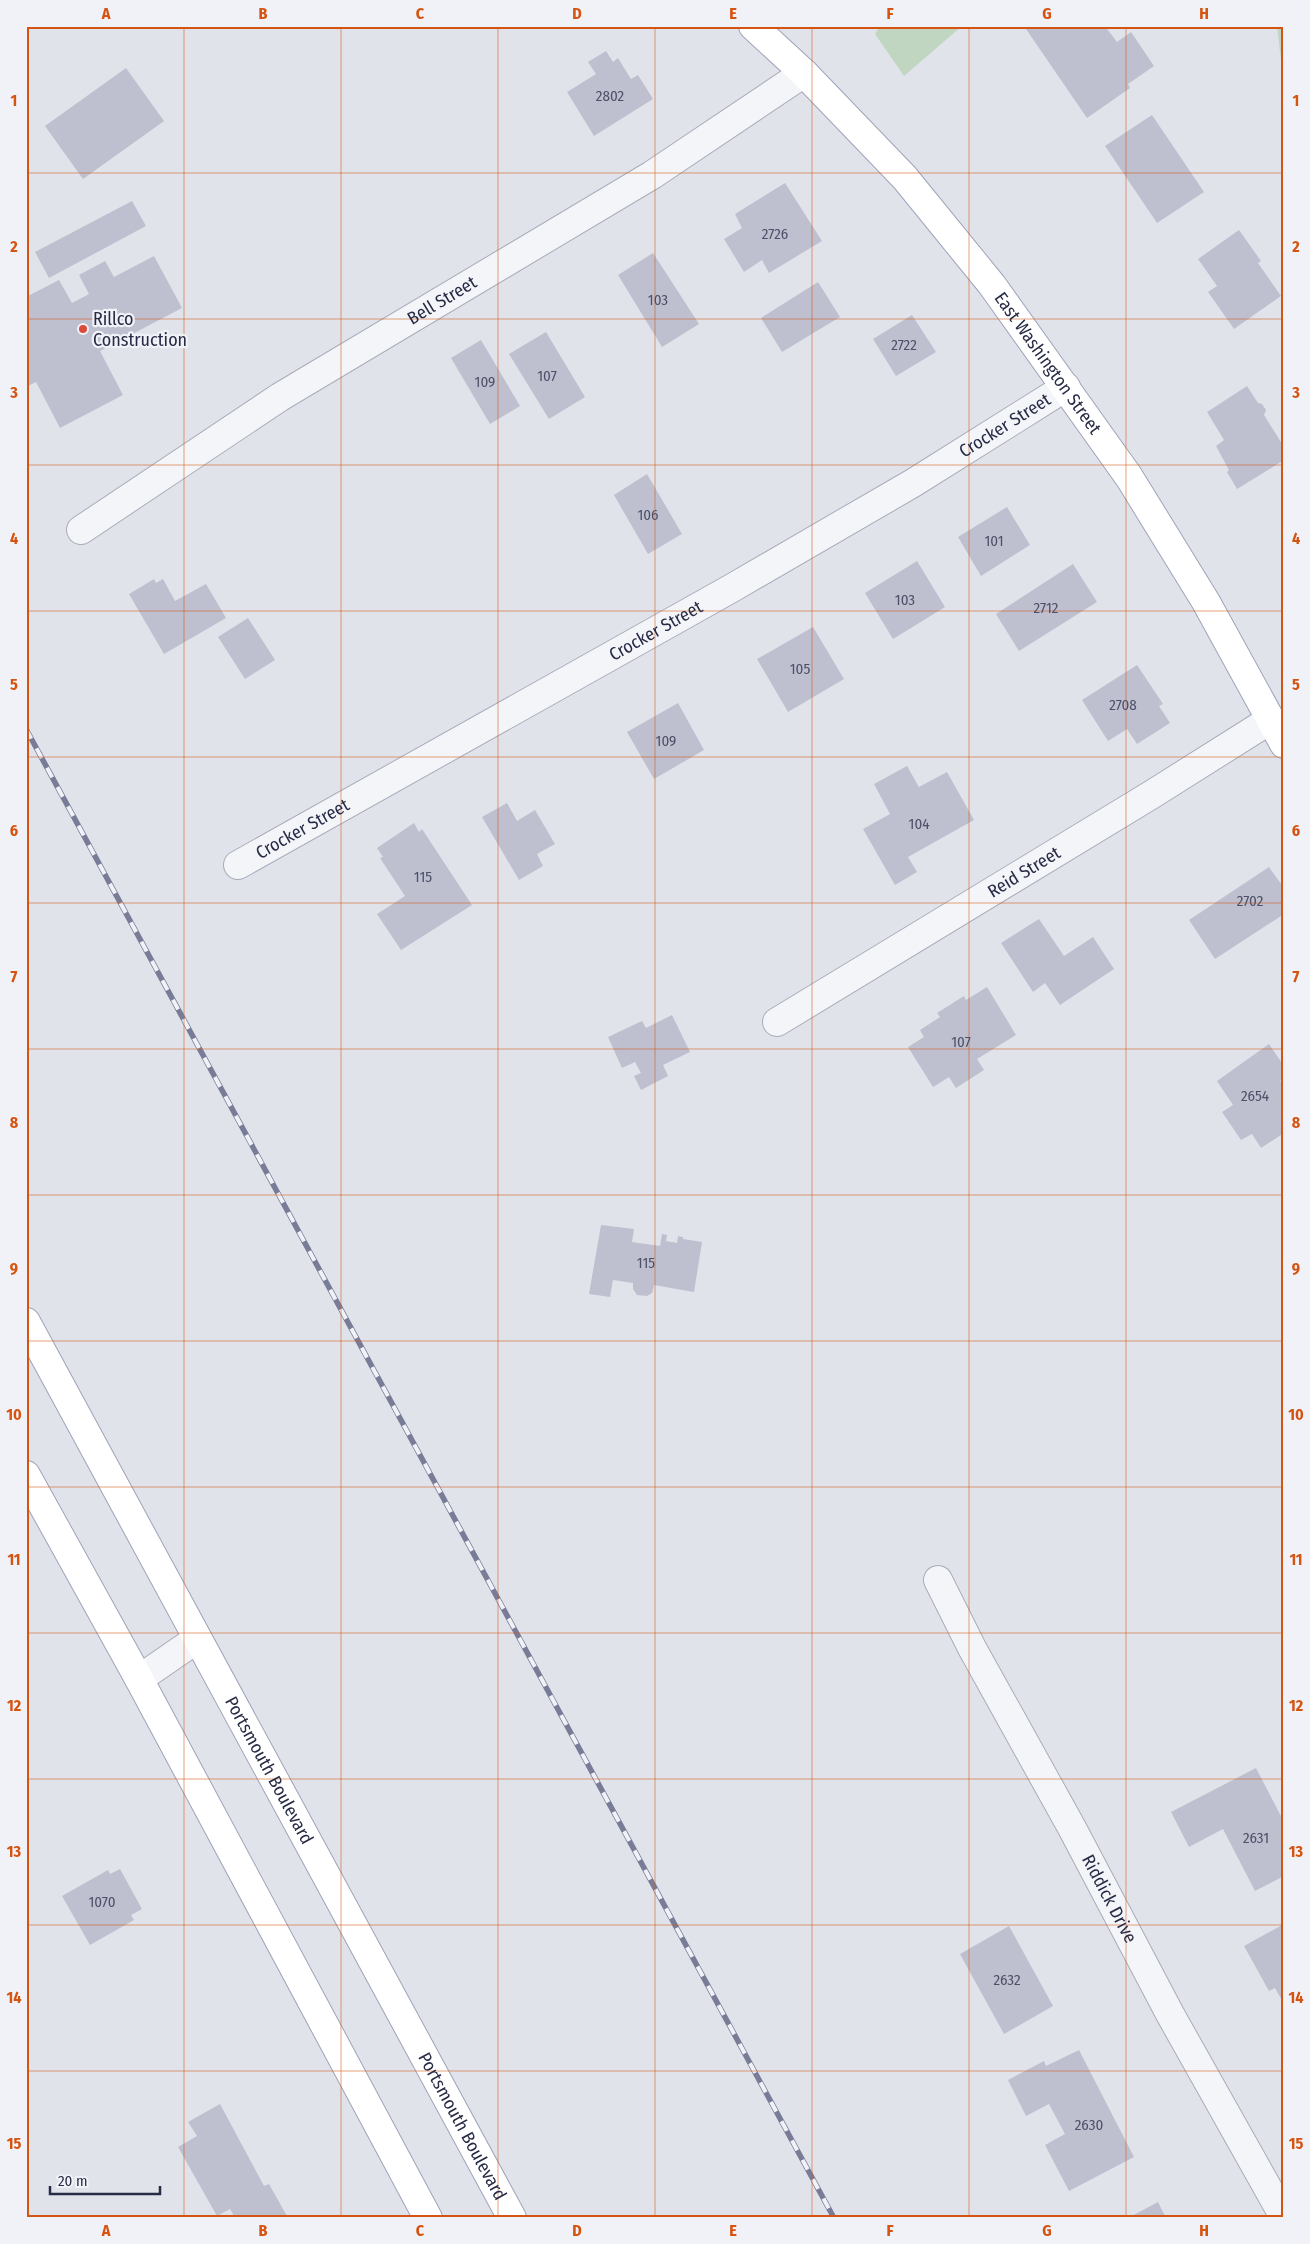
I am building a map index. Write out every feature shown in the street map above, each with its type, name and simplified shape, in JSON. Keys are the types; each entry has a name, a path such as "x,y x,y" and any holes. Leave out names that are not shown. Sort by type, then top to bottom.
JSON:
{"main road":[{"name":"East Washington Street","path":"753,26 804,73 905,178 992,285 1140,494 1206,602 1284,744"},
{"name":"Portsmouth Boulevard","path":"26,1322 512,2218"},
{"path":"26,1475 139,1679 428,2218"}],"street":[{"name":"Bell Street","path":"82,530 280,397 652,175 804,73"},
{"name":"Crocker Street","path":"238,865 732,588 913,483 1066,387"},
{"name":"Reid Street","path":"777,1022 1143,800 1270,720"},
{"name":"Riddick Drive","path":"938,1580 972,1648 1072,1828 1170,2014 1284,2216"},
{"path":"139,1679 197,1639"}],"green space":[{"path":"880,26 962,26 904,76 875,34"},
{"path":"1277,26 1284,26 1284,85"}],"building":[{"path":"1029,26 1105,26 1117,42 1131,32 1154,66 1128,84 1130,88 1087,118 1026,29"},
{"path":"606,51 613,62 618,58 631,79 638,75 653,99 594,136 567,92 596,74 588,62"},
{"path":"126,68 164,121 83,179 45,126"},
{"path":"1152,115 1204,192 1157,223 1105,146"},
{"path":"785,183 822,241 769,273 762,260 744,272 724,239 742,228 735,214"},
{"path":"132,201 146,226 49,278 35,252"},
{"path":"1239,230 1261,261 1258,263 1281,296 1234,329 1208,292 1217,286 1198,259"},
{"path":"653,253 699,324 662,347 618,275"},
{"name":"Rillco Construction","path":"154,256 182,308 100,351 123,395 60,428 36,382 26,387 26,297 59,280 72,303 89,294 79,275 105,261 114,277"},
{"path":"818,282 840,317 782,352 761,318"},
{"path":"912,315 936,352 896,376 873,339"},
{"path":"546,332 585,397 549,419 509,354"},
{"path":"481,340 520,406 490,424 451,358"},
{"path":"1247,386 1258,403 1262,404 1266,410 1264,415 1284,447 1284,460 1237,489 1227,472 1229,470 1216,446 1224,440 1207,412"},
{"path":"647,474 682,534 648,554 614,495"},
{"path":"1007,507 1030,545 981,576 958,537"},
{"path":"917,561 945,607 893,639 865,593"},
{"path":"1073,564 1097,602 1019,651 996,614"},
{"path":"154,579 156,583 163,579 175,601 206,584 226,618 164,654 129,594"},
{"path":"248,618 275,660 245,679 218,637"},
{"path":"813,627 844,679 788,712 757,659"},
{"path":"1137,665 1163,704 1159,706 1170,723 1137,744 1127,729 1108,741 1082,700"},
{"path":"678,703 704,750 654,779 627,732"},
{"path":"907,766 919,787 947,772 974,820 908,857 917,872 895,885 863,829 890,814 874,784"},
{"path":"507,803 517,821 535,810 555,844 537,854 543,866 519,880 482,817"},
{"path":"414,823 419,832 422,829 472,905 401,950 377,914 405,896 380,858 383,857 377,848"},
{"path":"1269,867 1284,888 1284,914 1215,959 1189,920"},
{"path":"1039,919 1064,956 1093,937 1114,969 1060,1005 1045,983 1033,992 1001,943"},
{"path":"987,987 1016,1035 977,1059 984,1070 956,1088 949,1077 933,1087 908,1047 924,1037 920,1030 940,1017 937,1013 964,996 966,1000"},
{"path":"672,1015 690,1052 663,1065 668,1076 641,1090 634,1076 641,1073 635,1062 622,1068 608,1037 642,1021 646,1028"},
{"path":"1269,1044 1284,1066 1284,1078 1280,1081 1284,1087 1284,1133 1261,1148 1252,1134 1241,1140 1222,1112 1233,1105 1217,1081"},
{"path":"601,1225 634,1229 632,1242 660,1246 662,1234 667,1235 666,1241 677,1243 678,1236 683,1237 683,1239 702,1242 694,1292 654,1285 652,1293 647,1296 637,1295 633,1289 633,1283 613,1280 610,1297 589,1294"},
{"path":"1256,1768 1284,1822 1284,1876 1255,1891 1223,1829 1189,1847 1171,1812"},
{"path":"120,1869 142,1909 131,1915 134,1920 90,1945 62,1896 108,1870 110,1874"},
{"path":"1284,1924 1284,2004 1275,1988 1269,1991 1244,1946"},
{"path":"1009,1926 1053,2006 1004,2034 960,1954"},
{"path":"1079,2050 1134,2157 1069,2191 1045,2145 1065,2134 1049,2104 1026,2116 1008,2080 1044,2061 1046,2066"},
{"path":"220,2104 264,2186 269,2184 287,2216 235,2218 230,2209 217,2216 178,2147 197,2136 188,2122"},
{"path":"1158,2202 1166,2218 1128,2218"}],"railway":[{"path":"26,729 834,2218"}],"place":[{"name":"Rillco Construction","path":"83,329"}]}
